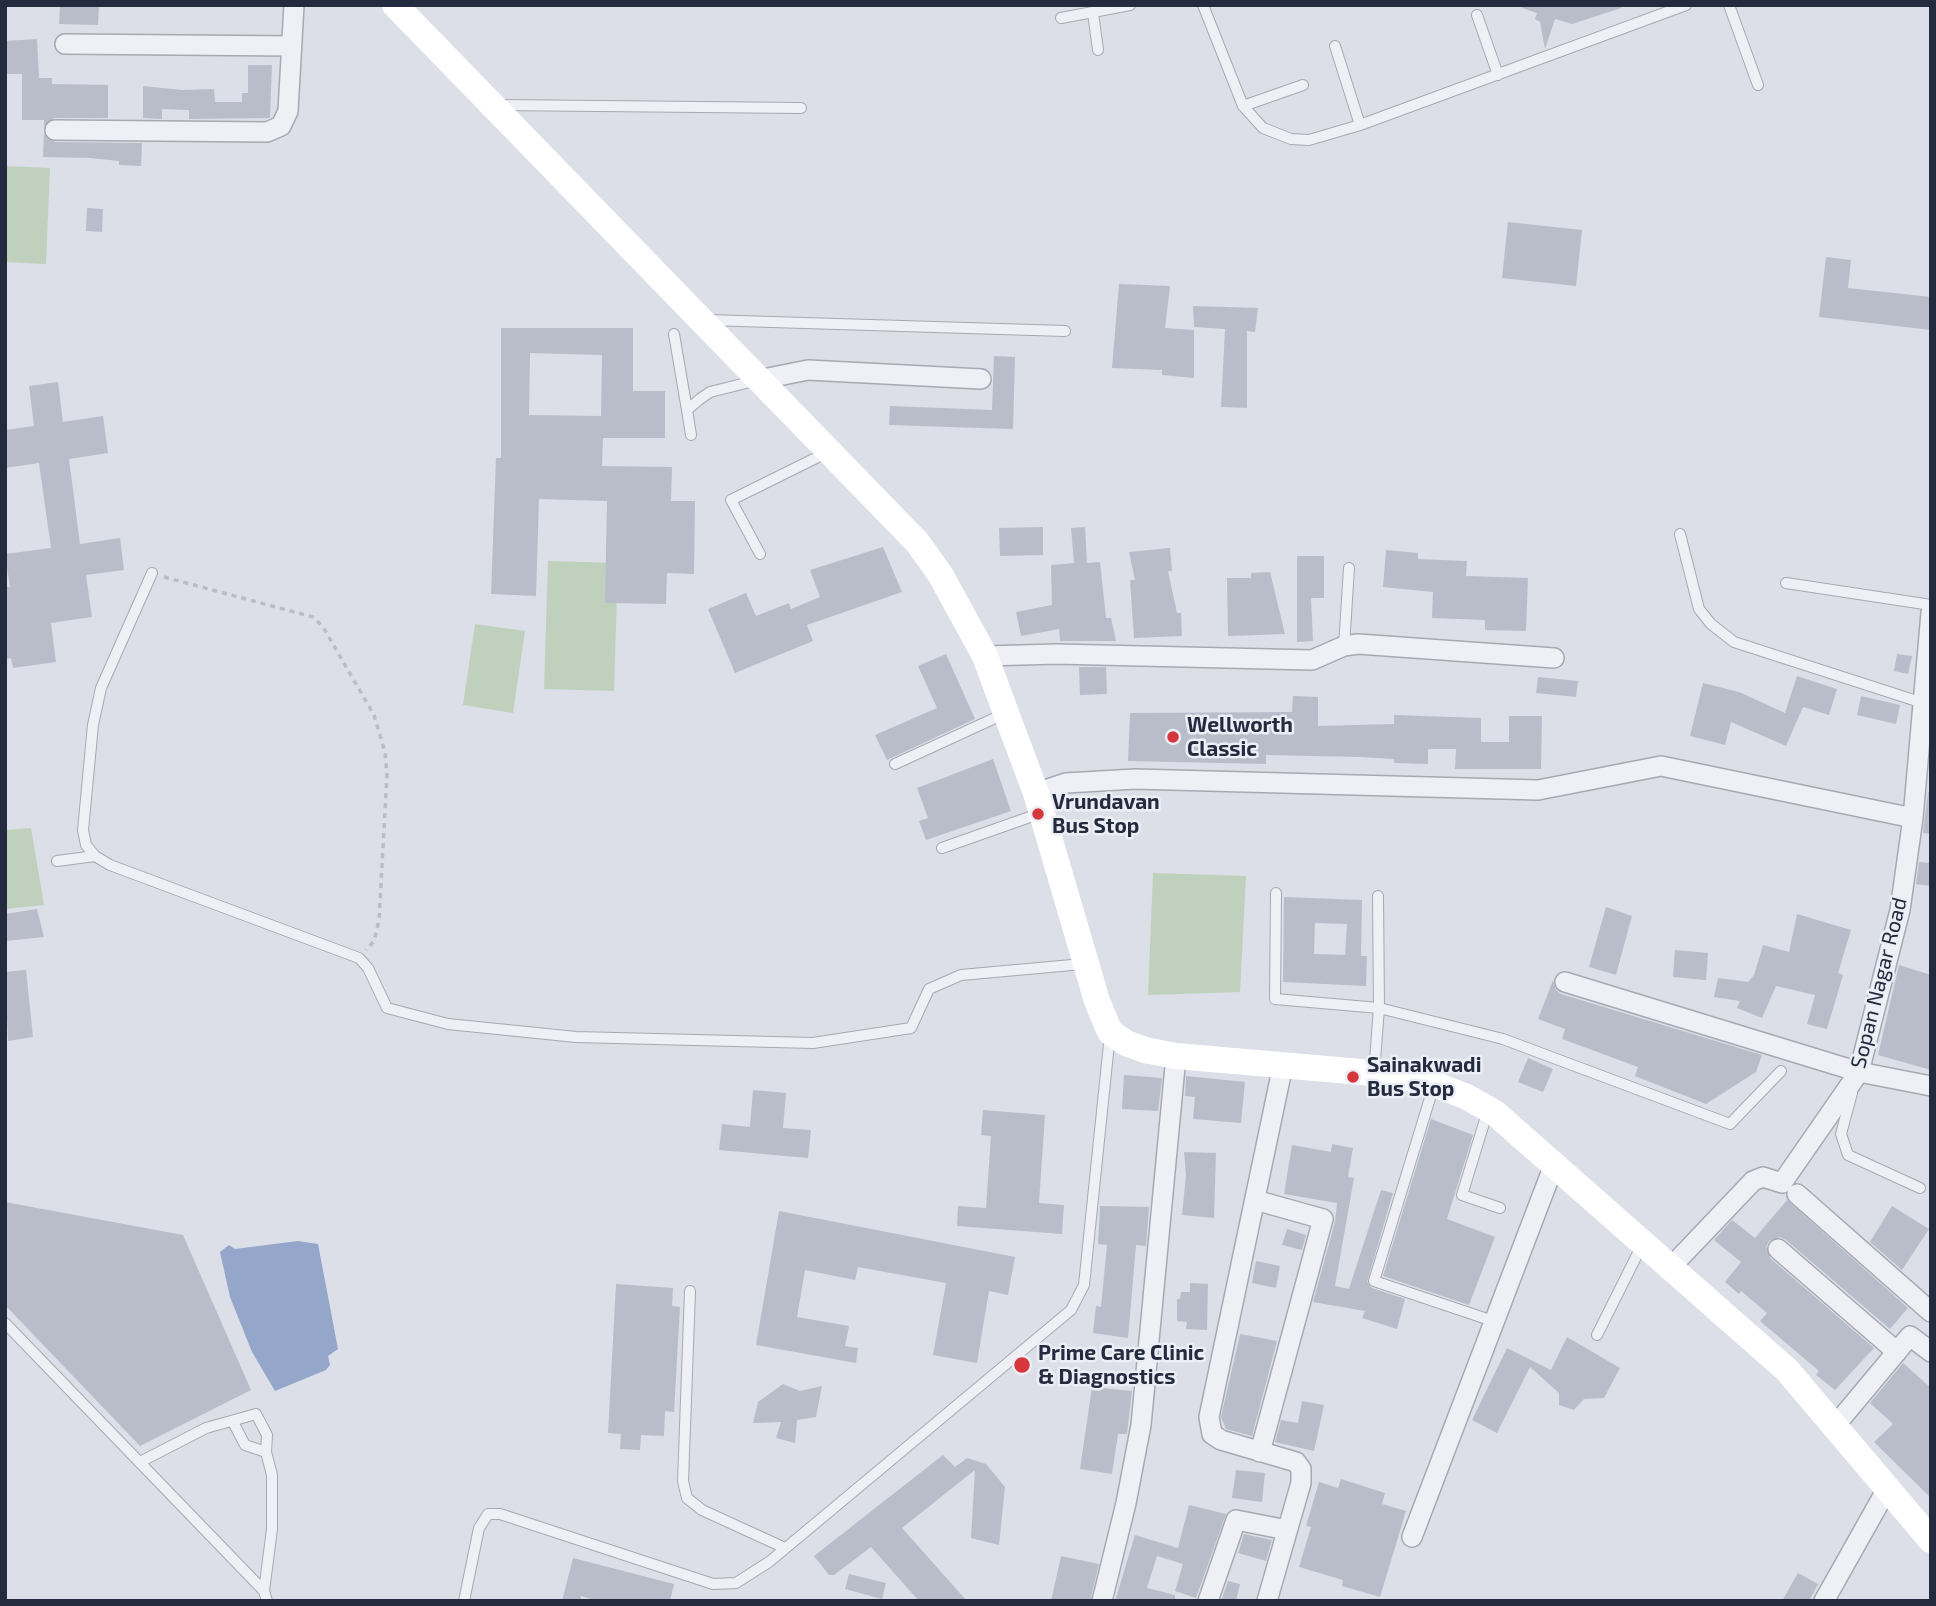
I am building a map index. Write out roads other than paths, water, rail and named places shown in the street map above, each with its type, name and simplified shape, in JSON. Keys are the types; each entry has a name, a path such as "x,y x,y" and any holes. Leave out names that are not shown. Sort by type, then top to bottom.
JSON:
{"street":[{"path":"55,130 267,132 281,126 288,111 294,5"},
{"path":"395,5 917,542 940,574 985,656 1039,803 1086,964 1110,1032 1126,1043 1145,1050 1176,1056 1374,1074 1434,1084 1488,1109 1672,1266 1787,1370 1886,1489 1928,1532"},
{"path":"65,44 292,46"},
{"path":"758,380 808,370 981,379"},
{"name":"Sopan Nagar Road","path":"1672,1266 1753,1181 1763,1177 1782,1183 1859,1072 1900,910 1913,818 1931,613"},
{"path":"985,656 1056,654 1312,660 1343,646 1449,648 1554,658"},
{"path":"1039,803 1066,783 1135,779 1538,790 1661,766 1913,818"},
{"path":"1565,982 1859,1072 1931,1086"},
{"path":"1102,1601 1141,1425 1176,1056"},
{"path":"1267,1601 1301,1483 1301,1469 1296,1462 1221,1440 1212,1434 1209,1425 1283,1065"},
{"path":"1412,1537 1497,1322 1554,1165"},
{"path":"1797,1194 1931,1312"},
{"path":"1255,1200 1323,1219 1260,1452"},
{"path":"1778,1249 1897,1352"},
{"path":"1834,1427 1910,1336 1931,1352"},
{"path":"1824,1601 1886,1489"},
{"path":"1208,1601 1236,1520 1287,1530"}],"lane":[{"path":"1061,18 1130,5"},
{"path":"1203,5 1243,106 1263,128 1291,139 1309,140 1360,125 1686,5"},
{"path":"1729,5 1758,85"},
{"path":"1093,13 1098,50"},
{"path":"1478,15 1498,75"},
{"path":"1335,46 1360,125"},
{"path":"1243,106 1303,85"},
{"path":"492,105 801,108"},
{"path":"700,320 1065,331"},
{"path":"674,334 691,435"},
{"path":"687,410 710,393 758,380"},
{"path":"760,554 731,500 828,452"},
{"path":"1680,534 1699,609 1711,624 1734,642 1923,703"},
{"path":"1343,646 1349,568"},
{"path":"95,856 86,845 83,830 93,725 110,665 152,573"},
{"path":"1786,583 1931,605"},
{"path":"895,764 1006,713"},
{"path":"942,848 1039,803"},
{"path":"57,860 95,856 359,958 368,968 387,1008 448,1024 576,1037 813,1043 911,1028 929,989 961,975 1086,964"},
{"path":"1276,894 1275,999 1379,1008 1503,1039 1730,1124 1781,1071"},
{"path":"1374,1074 1379,1008 1378,895"},
{"path":"464,1601 479,1528 488,1514 500,1514 713,1584 736,1583 785,1548 1071,1310 1084,1285 1110,1032"},
{"path":"1859,1072 1841,1134 1847,1155 1920,1188"},
{"path":"1434,1084 1374,1281 1497,1322"},
{"path":"1488,1109 1462,1195 1500,1208"},
{"path":"1597,1335 1643,1242"},
{"path":"690,1291 683,1481 687,1498 702,1510 785,1548"},
{"path":"5,1323 265,1596"},
{"path":"140,1462 206,1428 256,1414 267,1435 266,1452 272,1475 272,1529 265,1596"},
{"path":"233,1422 245,1445 266,1452"}],"water":[{"path":"298,1241 318,1244 338,1349 328,1356 330,1365 326,1370 275,1391 252,1352 230,1297 220,1252 229,1245 235,1249"}],"place":[{"name":"Wellworth Classic","path":"1173,737"},
{"name":"Vrundavan Bus Stop","path":"1038,814"},
{"name":"Sainakwadi Bus Stop","path":"1353,1077"},
{"name":"Prime Care Clinic & Diagnostics","path":"1022,1365"}]}
